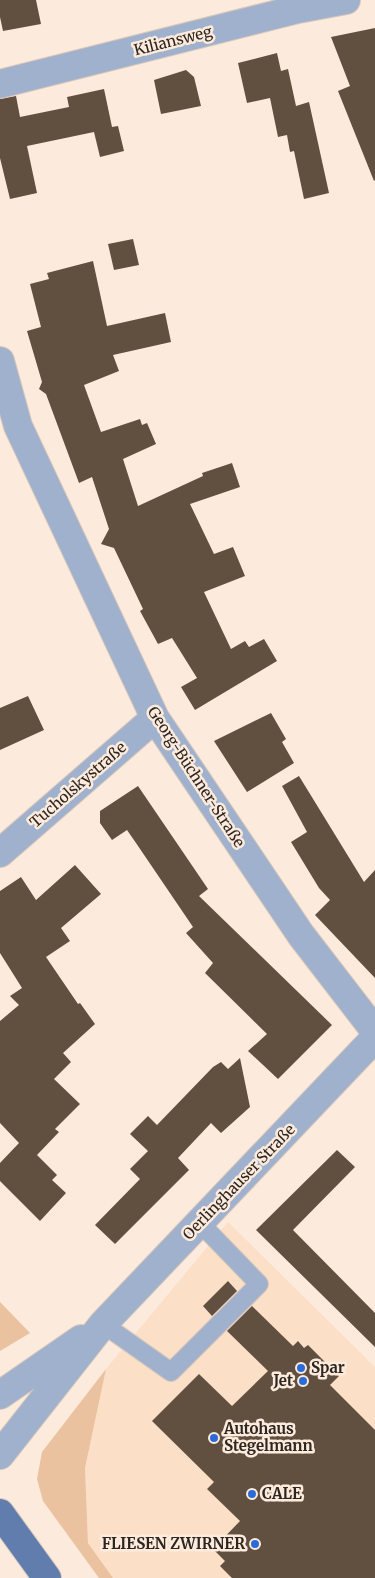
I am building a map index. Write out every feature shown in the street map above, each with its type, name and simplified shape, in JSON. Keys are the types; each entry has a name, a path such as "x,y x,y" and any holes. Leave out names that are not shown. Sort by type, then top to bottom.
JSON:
{"main road":[{"path":"0,1513 47,1578"}],"street":[{"name":"Kiliansweg","path":"0,84 296,5 346,0"},
{"name":"Georg-Büchner-Straße","path":"0,360 18,426 155,718 300,936 375,1031"},
{"name":"Tucholskystraße","path":"0,853 155,718"},
{"name":"Oerlinghauser Straße","path":"0,1455 102,1324 375,1038"},
{"name":"Oerlinghauser Straße","path":"0,1395 102,1324"}],"lane":[{"path":"102,1324 171,1372 259,1284 200,1223"}],"shaded area":[{"path":"228,1222 375,1367 375,1578 113,1578 88,1543 85,1468 106,1369"},
{"path":"0,1302 30,1333 0,1351"},
{"path":"106,1369 85,1468 88,1543 113,1578 99,1578 43,1501 37,1479 42,1452"}],"building":[{"path":"0,0 36,0 41,24 3,31 0,17"},
{"path":"375,28 374,181 338,91 350,86 331,37"},
{"path":"277,53 281,71 288,69 296,106 309,102 329,193 304,199 294,151 290,152 287,135 278,137 270,98 247,103 238,63"},
{"path":"186,70 194,77 201,106 161,114 154,80"},
{"path":"104,89 112,127 118,126 124,151 100,157 94,132 27,146 37,193 10,199 0,158 0,99 16,96 20,117 69,107 67,97"},
{"path":"133,239 139,265 114,270 108,244"},
{"path":"93,261 107,326 165,313 171,342 113,355 119,371 84,385 101,432 140,419 142,425 147,423 156,444 123,459 138,506 203,476 202,473 232,463 240,487 190,504 214,554 233,547 245,576 204,592 231,649 245,641 249,647 264,639 277,661 195,710 181,687 197,678 172,638 158,644 140,611 143,609 114,548 101,544 109,529 92,477 79,483 46,394 39,389 42,382 27,331 41,327 30,284 49,279 47,273"},
{"path":"28,696 44,730 0,750 0,708"},
{"path":"271,713 286,739 282,742 294,763 247,792 214,741"},
{"path":"299,776 364,882 375,870 375,978 315,915 330,900 319,888 291,842 307,832 282,786"},
{"path":"138,786 208,889 199,896 332,1025 278,1079 248,1051 267,1034 205,973 213,963 186,933 193,927 127,830 112,840 100,823 100,811"},
{"path":"75,865 101,894 61,928 70,941 46,957 78,1004 80,1003 95,1024 63,1053 71,1062 54,1079 80,1104 55,1129 59,1132 37,1155 57,1175 52,1180 66,1193 40,1221 0,1181 0,1163 19,1143 0,1123 0,1021 19,1005 10,996 22,988 0,953 0,891 21,877 36,900"},
{"path":"240,1058 250,1107 221,1133 211,1123 178,1158 189,1170 115,1244 95,1225 140,1179 130,1169 148,1151 130,1134 148,1116 157,1125 213,1067 221,1062 228,1069"},
{"path":"337,1150 355,1167 293,1230 375,1313 375,1347 256,1230"},
{"path":"228,1281 237,1291 212,1316 203,1306"},
{"path":"252,1306 293,1346 298,1341 304,1348 308,1345 339,1376 330,1385 375,1430 375,1578 232,1578 220,1566 225,1561 213,1549 240,1521 207,1489 214,1482 152,1421 199,1374 232,1406 268,1371 227,1331"}],"place":[{"name":"Spar","path":"301,1368"},
{"name":"Jet","path":"303,1381"},
{"name":"Autohaus Stegelmann","path":"214,1438"},
{"name":"CALE","path":"252,1494"},
{"name":"FLIESEN ZWIRNER","path":"255,1544"}]}
